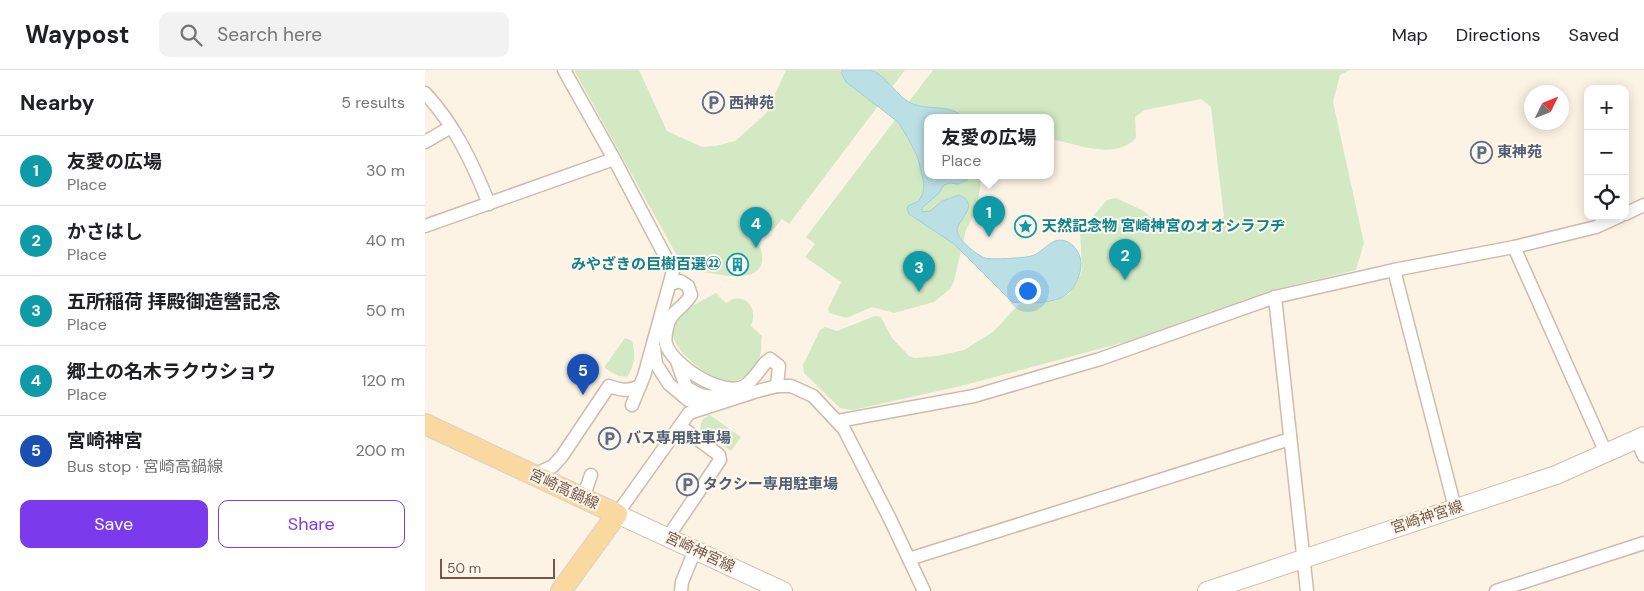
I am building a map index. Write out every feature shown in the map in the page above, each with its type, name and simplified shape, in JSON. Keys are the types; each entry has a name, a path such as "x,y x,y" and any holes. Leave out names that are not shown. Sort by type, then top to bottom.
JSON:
{"main road":[{"name":"宮崎高鍋線","path":"425,424 617,514 561,591"},
{"name":"宮崎神宮線","path":"1207,591 1556,474 1641,438"},
{"name":"宮崎神宮線","path":"617,514 783,591"}],"street":[{"path":"564,70 614,159 673,271 653,344 632,405"},
{"path":"425,93 438,107 451,127 477,173 489,204"},
{"path":"425,142 451,127"},
{"path":"425,226 614,159"},
{"path":"1629,212 1644,205"},
{"path":"838,421 974,396 1100,359 1275,297 1394,270 1514,247 1596,227 1611,220"},
{"path":"1514,247 1606,453"},
{"path":"1394,270 1455,508"},
{"path":"669,284 680,281 688,286 691,295 688,302 669,318 666,344 676,359 710,384 734,389 745,386 770,359 779,366 777,386"},
{"path":"1275,297 1307,591"},
{"path":"653,344 656,364 669,384 688,400 708,406"},
{"path":"534,475 553,466 562,456 609,386 631,391 640,386"},
{"path":"617,514 689,413 777,386 791,386 813,396 845,429 924,591"},
{"path":"668,537 720,460 719,455 680,426"},
{"path":"1641,438 1644,456"},
{"path":"909,559 1291,439"},
{"path":"583,498 591,475"},
{"path":"1496,591 1644,543"},
{"path":"681,591 682,582 695,550"}],"green space":[{"path":"574,70 639,70 667,131 702,147 735,141 760,119 767,112 786,70 905,70 789,224 782,219 772,231 762,231 756,238 762,256 758,270 746,276 738,276 695,270 676,254"},
{"path":"933,70 1350,70 1340,75 1333,102 1364,243 1356,270 1268,291 1129,341 965,385 853,410 840,408 804,373 803,365 820,330 825,327 837,331 875,316 881,317 892,338 909,356 914,358 937,356 964,350 993,332 1019,304 1056,301 1069,294 1082,269 1080,231 1107,200 1116,198 1144,211 1160,225 1188,228 1216,222 1224,217 1211,107 1201,99 1145,110 1135,117 1136,138 1128,145 1108,150 1054,139 1054,114 924,114 924,179 981,179 976,211 966,230 954,281 951,288 934,302 894,313 872,307 847,318 829,313 828,309 841,282 805,257 815,244 806,237"},
{"path":"716,293 726,303 739,299 748,303 753,313 751,326 762,336 760,355 754,367 744,377 731,382 715,378 696,365 679,349 673,333 676,322 683,313"},
{"path":"625,338 632,341 634,351 632,368 627,377 618,376 605,368"},
{"path":"710,415 741,437 731,451 700,430 702,420"}],"water":[{"path":"842,70 870,70 881,76 902,97 913,104 952,110 959,114 924,114 924,179 968,179 958,184 950,183 944,185 939,193 922,208 922,212 930,211 942,201 959,195 965,199 968,207 957,229 958,233 977,254 988,259 1028,257 1057,240 1068,242 1075,248 1081,263 1078,279 1068,293 1057,300 1051,301 1012,302 954,244 909,214 908,206 919,201 923,193 924,184 918,158 898,122 846,82"}],"place":[{"name":"西神苑","path":"713,103"},
{"name":"東神苑","path":"1481,152"},
{"name":"天然記念物 宮崎神宮のオオシラフヂ","path":"1026,226"},
{"name":"友愛の広場","path":"989,237"},
{"name":"郷土の名木ラクウショウ","path":"756,248"},
{"name":"みやざきの巨樹百選㉒","path":"737,264"},
{"name":"かさはし","path":"1125,280"},
{"name":"五所稲荷 拝殿御造營記念","path":"919,292"},
{"name":"宮崎神宮","path":"583,395"},
{"name":"バス専用駐車場","path":"610,438"},
{"name":"タクシー専用駐車場","path":"687,484"}]}
